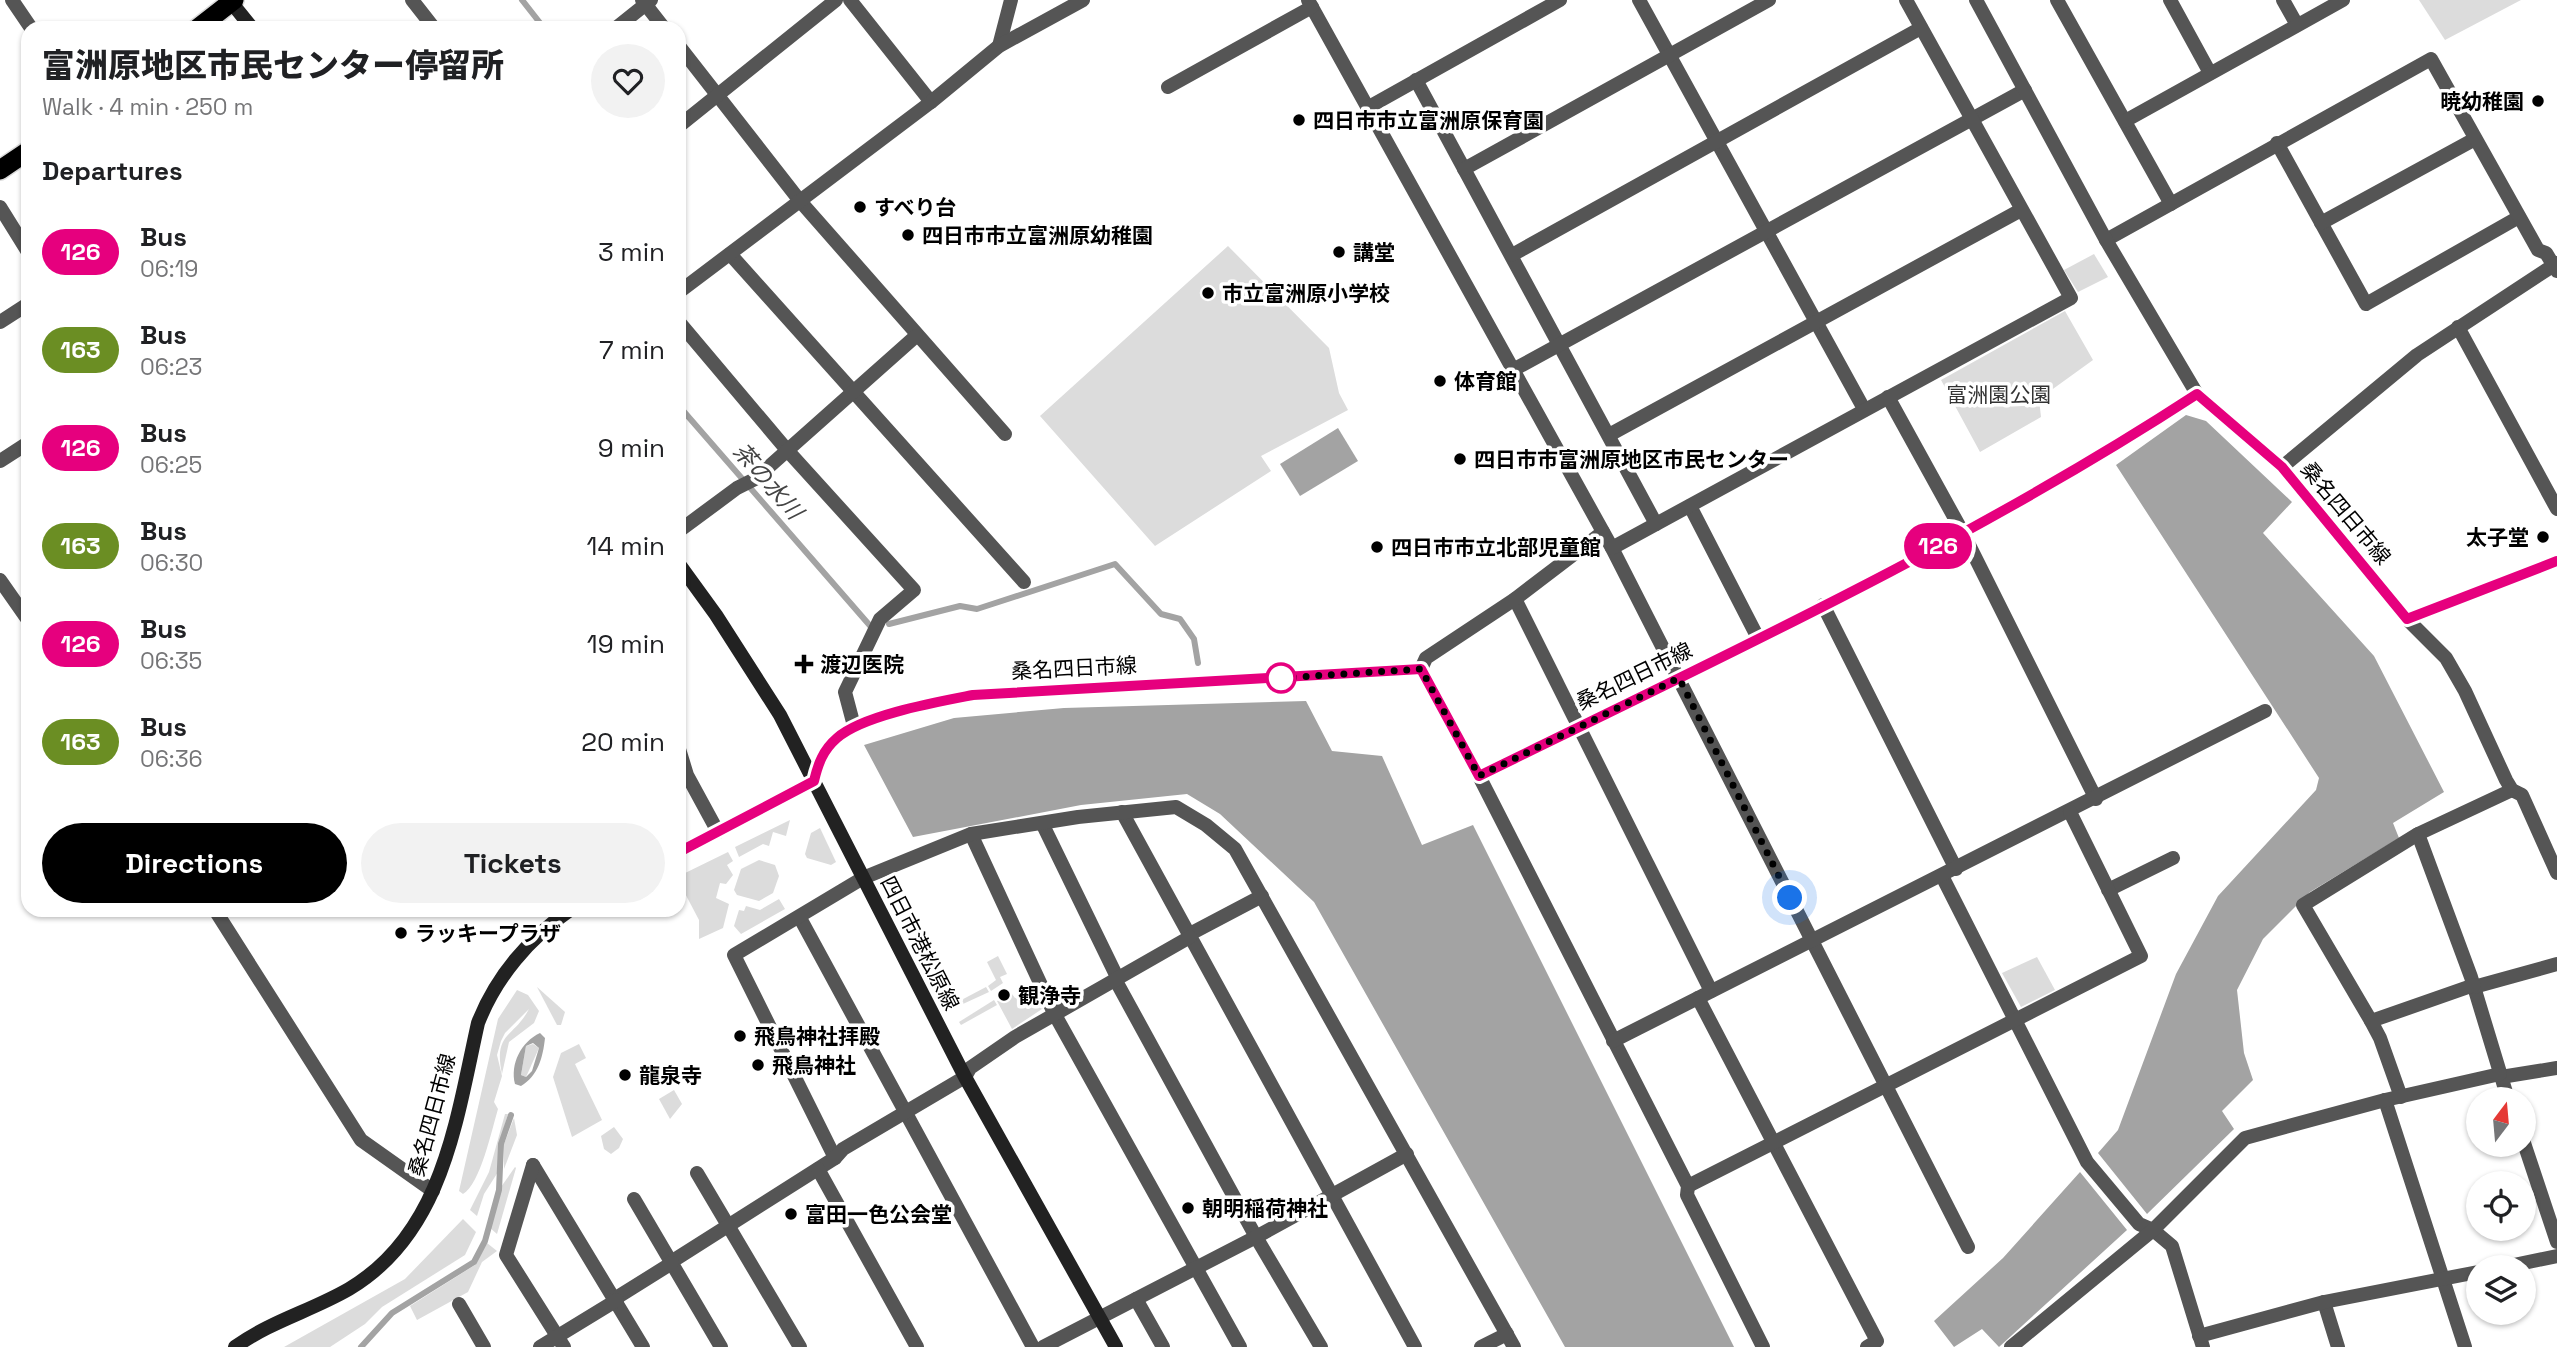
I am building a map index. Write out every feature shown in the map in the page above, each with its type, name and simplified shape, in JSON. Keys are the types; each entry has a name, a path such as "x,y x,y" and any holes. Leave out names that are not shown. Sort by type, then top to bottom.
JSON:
{"highway":[{"path":"207,21 232,1"},
{"path":"0,170 21,156"}],"main road":[{"path":"232,1 247,21"},
{"name":"桑名四日市線","path":"1479,776 1964,533 2099,457 2197,394 2282,467 2407,619"},
{"path":"2407,619 2557,561"},
{"name":"四日市港松原線","path":"686,575 779,715 965,1077 1116,1347"},
{"path":"1421,669 1479,776"},
{"name":"桑名四日市線","path":"817,786 819,761 827,749 854,726 937,702 973,695 1421,669"},
{"path":"686,848 817,786"},
{"name":"桑名四日市線","path":"235,1347 261,1328 331,1299 371,1274 404,1243 433,1191 454,1132 478,1023 486,1004 506,970 536,937 561,917"}],"street":[{"path":"12,0 26,21"},
{"path":"412,0 428,21"},
{"path":"686,120 836,0"},
{"path":"850,0 931,102"},
{"path":"999,46 1011,0"},
{"path":"686,287 931,102 999,46 1083,0"},
{"path":"1367,108 1560,0"},
{"path":"1639,0 1864,409"},
{"path":"1464,169 1769,0"},
{"path":"1612,548 2071,298 1906,0"},
{"path":"1976,0 2106,240 2197,394"},
{"path":"2057,0 2171,204"},
{"path":"2170,0 2210,73"},
{"path":"2283,0 2297,25"},
{"path":"2125,121 2343,0"},
{"path":"624,21 646,1 659,21"},
{"path":"1168,87 1310,4 1612,548 1968,1247"},
{"path":"1511,256 1921,28"},
{"path":"686,55 800,201 1004,434"},
{"path":"2106,240 2431,59 2538,250 2546,253 2556,266 2417,355 2282,467"},
{"path":"1416,80 1656,524"},
{"path":"1513,370 2025,90"},
{"path":"2321,223 2475,139"},
{"path":"2277,143 2366,304 2519,217"},
{"path":"0,207 21,240"},
{"path":"1609,435 2021,210"},
{"path":"730,254 851,393 1024,582"},
{"path":"0,322 21,308"},
{"path":"2458,327 2557,509"},
{"path":"686,330 787,450 914,590 880,619 845,692 854,726"},
{"path":"686,526 737,488 755,479 916,336"},
{"path":"1888,397 1964,533 2096,799"},
{"path":"0,461 21,448"},
{"path":"1690,506 1758,638"},
{"path":"1421,669 1426,658 1515,599 1603,532"},
{"path":"0,580 21,600"},
{"path":"1515,599 1773,1142 1877,1341 1867,1347"},
{"path":"1823,605 2015,1019 2088,1162 2146,1227 2172,1246 2201,1341 2324,1302 2466,1275"},
{"path":"2407,619 2446,658 2512,790 2522,795 2557,873"},
{"path":"1613,1041 2096,799 2265,711"},
{"path":"686,772 718,832"},
{"path":"1479,776 1688,1186 1687,1195 1763,1347"},
{"path":"2401,1097 2381,1038 2303,905 2418,834 2512,790"},
{"path":"835,1158 734,956 800,918 862,876 971,834 1176,807 1235,849 1514,1347"},
{"path":"1688,1186 2141,956 2070,812"},
{"path":"1122,813 1415,1347"},
{"path":"1042,823 1117,979 1256,1237 1321,1347"},
{"path":"971,834 1054,1013 1240,1347"},
{"path":"2418,834 2474,986 2504,1087"},
{"path":"2108,890 2173,858"},
{"path":"541,1347 561,1342 616,1299 671,1262 835,1158 843,1149 965,1077 970,1068 1054,1013 1262,896"},
{"path":"219,917 361,1140 433,1191"},
{"path":"800,918 903,1113 1033,1347"},
{"path":"2371,1021 2474,986 2557,964"},
{"path":"2011,1347 2245,1138 2385,1100 2501,1076 2557,1068"},
{"path":"2385,1100 2465,1347"},
{"path":"1043,1347 1196,1269 1407,1154"},
{"path":"2529,1157 2557,1242"},
{"path":"561,1342 506,1255 533,1165 643,1347"},
{"path":"818,1169 917,1347"},
{"path":"697,1172 800,1347"},
{"path":"634,1199 721,1347"},
{"path":"2536,1260 2557,1256"},
{"path":"1136,1299 1163,1347"},
{"path":"2324,1302 2338,1347"},
{"path":"459,1304 484,1347"},
{"path":"1481,1347 1507,1334"}],"green space":[{"path":"2419,0 2521,0 2445,40"},
{"path":"1228,246 1329,348 1339,393 1348,410 1261,456 1271,471 1155,546 1040,416"},
{"path":"2094,254 2108,277 2078,292 2064,270"},
{"name":"富洲園公園","path":"2065,311 2093,360 2039,399 2041,417 1980,452 1941,380"},
{"path":"790,820 786,836 773,832 769,846 763,844 739,857 735,847"},
{"path":"820,828 836,862 831,865 807,858 805,854 811,833"},
{"path":"728,852 733,861 727,865 733,875 726,884 720,883 716,898 729,904 723,928 699,939 699,920 686,895 686,873"},
{"path":"759,860 775,865 779,876 773,893 759,901 737,895 734,890 741,869"},
{"path":"779,899 785,909 741,934 734,926 739,910 744,911 746,906 760,910"},
{"path":"998,956 1007,974 1000,977 1003,983 991,991 988,986 996,980 987,962"},
{"path":"2037,957 2055,990 2021,1007 2002,973"},
{"path":"537,987 565,1012 561,1025 557,1025"},
{"path":"986,987 989,992 952,1009 950,1006"},
{"path":"1034,987 1045,1007 1012,1029 997,1001 1012,994 1015,998"},
{"path":"517,990 528,995 539,1011 534,1023 509,1042 502,1074 500,1050 506,1037 529,1009 505,1033 501,1041 497,1055 502,1076 494,1102 498,1109 480,1168 475,1180 463,1194 459,1191 498,1019"},
{"path":"994,1000 997,1005 961,1025 959,1022"},
{"path":"533,1044 539,1048 526,1077 521,1075 526,1046"},
{"path":"579,1044 586,1058 575,1064 602,1120 572,1137 553,1077 561,1053"},
{"path":"674,1090 682,1104 670,1119 659,1099"},
{"path":"505,1114 508,1114 499,1145 498,1172 484,1194 477,1216 470,1210 489,1172"},
{"path":"514,1118 517,1135 504,1169 504,1144"},
{"path":"614,1127 623,1139 619,1148 611,1154 604,1149 601,1136"},
{"path":"515,1167 497,1234 489,1227 501,1187"},
{"path":"463,1219 476,1232 465,1255 382,1307 365,1324 330,1347 284,1347 405,1279"},
{"path":"487,1243 497,1251 482,1262 468,1292 417,1320 410,1306 475,1265"}],"shaded area":[{"path":"2186,415 2206,421 2292,502 2263,533 2374,656 2444,792 2393,823 2399,838 2310,892 2263,939 2237,990 2244,1053 2253,1080 2222,1111 2234,1129 2147,1214 2098,1153 2118,1130 2176,974 2218,896 2316,790 2319,778 2116,465"},
{"path":"1338,428 1358,461 1300,496 1280,464"},
{"path":"1306,701 1332,751 1382,756 1422,845 1473,825 1734,1347 1565,1347 1314,902 1220,814 1187,794 1081,805 913,837 864,745 954,718 1064,708"},
{"path":"540,1033 545,1038 543,1052 536,1071 521,1086 515,1084 514,1069 518,1054 533,1037","holes":["533,1043 539,1048 532,1071 526,1077 521,1075 526,1046"]},
{"path":"2080,1172 2127,1230 1999,1347 1982,1329 1954,1347 1934,1321 2003,1258"}],"waterway":[{"path":"522,0 538,21"},
{"name":"茶の水川","path":"686,414 872,628"},
{"path":"889,624 960,606 977,609 1115,564 1161,614 1180,619 1194,639 1198,663"},
{"path":"361,1347 392,1313 474,1262 485,1241 499,1190 501,1144 511,1115"}],"bus line":[{"name":"126","path":"686,848 814,781 819,761 827,749 854,726 937,702 973,695 1421,669 1479,776 1964,533 2099,457 2197,394 2282,467 2407,619 2557,561"}],"place":[{"name":"暁幼稚園","path":"2538,101"},
{"name":"四日市市立富洲原保育園","path":"1299,120"},
{"name":"すべり台","path":"860,207"},
{"name":"四日市市立富洲原幼稚園","path":"908,235"},
{"name":"講堂","path":"1339,252"},
{"name":"市立富洲原小学校","path":"1208,293"},
{"name":"体育館","path":"1440,381"},
{"name":"四日市市富洲原地区市民センター","path":"1460,459"},
{"name":"太子堂","path":"2543,537"},
{"name":"四日市市立北部児童館","path":"1377,547"},
{"name":"渡辺医院","path":"804,664"},
{"name":"ラッキープラザ","path":"401,933"},
{"name":"観浄寺","path":"1004,995"},
{"name":"飛鳥神社拝殿","path":"740,1036"},
{"name":"飛鳥神社","path":"758,1065"},
{"name":"龍泉寺","path":"625,1075"},
{"name":"朝明稲荷神社","path":"1188,1208"},
{"name":"富田一色公会堂","path":"791,1214"}],"route":[{"path":"1281,678 1421,669 1479,776 1679,678 1790,898"}]}
